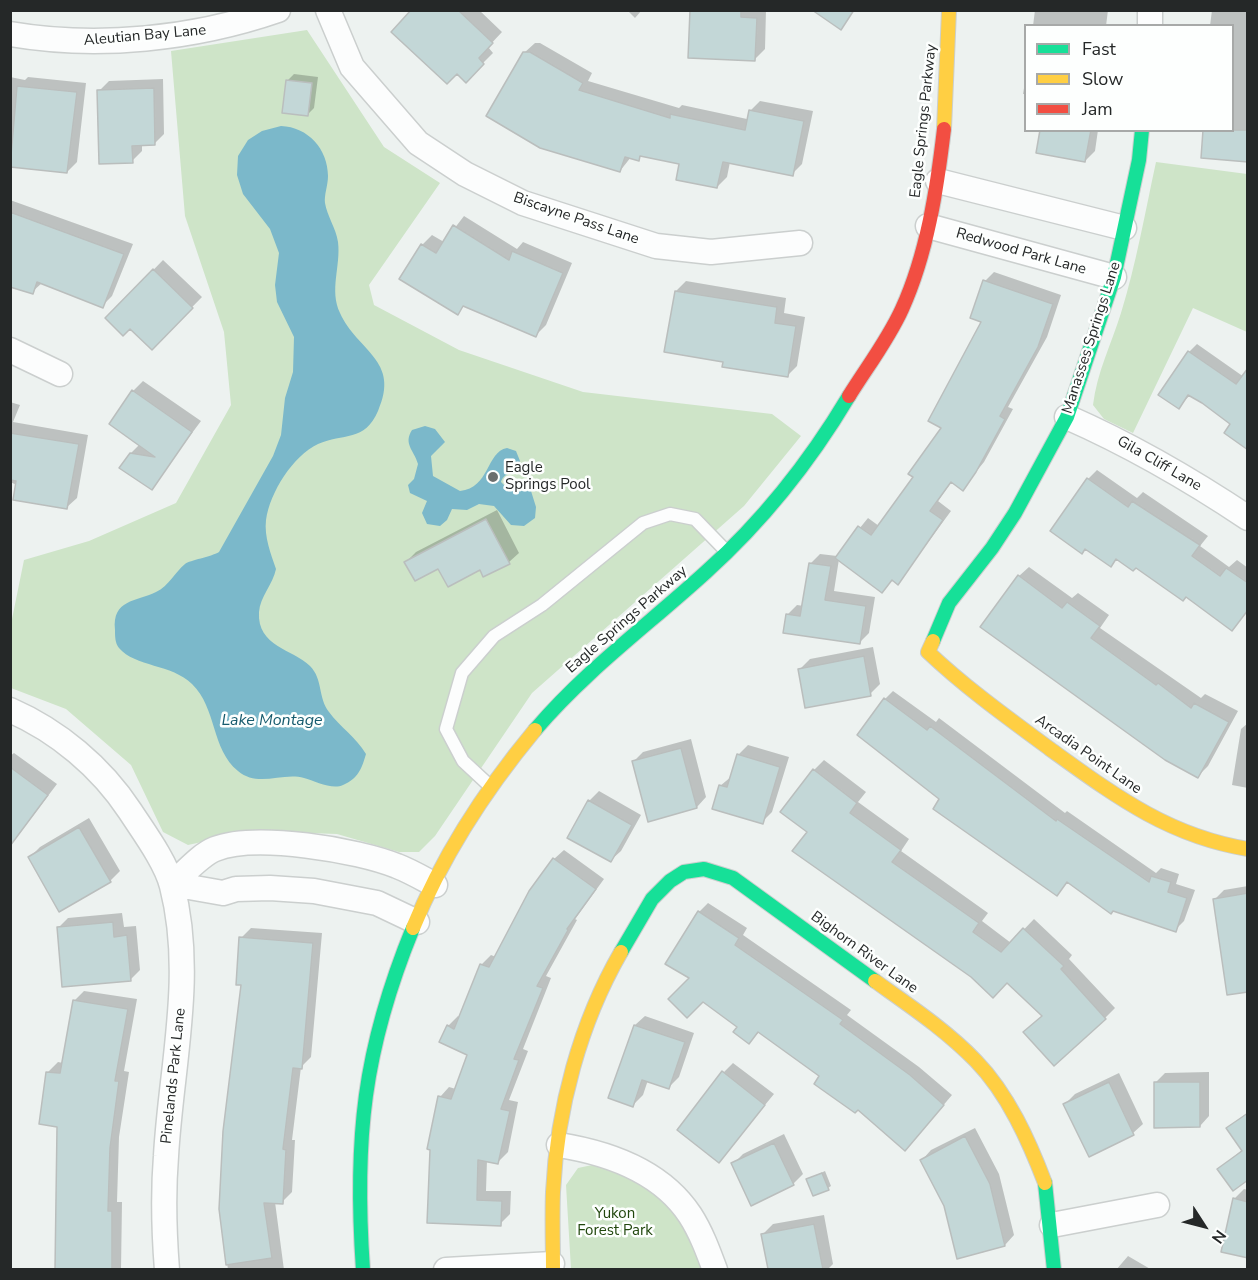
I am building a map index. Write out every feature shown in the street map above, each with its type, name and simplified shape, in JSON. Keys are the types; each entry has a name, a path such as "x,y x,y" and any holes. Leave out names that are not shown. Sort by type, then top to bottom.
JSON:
{"street":[{"name":"Aleutian Bay Lane","path":"10,34 96,42 220,28 278,10"},
{"name":"Biscayne Pass Lane","path":"328,10 352,67 418,143 465,174 523,203 656,246 711,252 800,243"},
{"name":"Eagle Springs Parkway","path":"363,1269 359,1205 361,1129 369,1067 385,1003 417,922 435,885 492,788 556,705 727,553 798,477 886,339 911,288 938,181 950,61 949,10"},
{"name":"Manasses Springs Lane","path":"928,652 949,603 992,548 1015,513 1067,417 1114,278 1139,160 1142,132"},
{"path":"938,181 1124,228"},
{"name":"Redwood Park Lane","path":"928,226 1114,278"},
{"path":"10,350 60,374"},
{"name":"Gila Cliff Lane","path":"1067,417 1112,437 1187,477 1248,518"},
{"name":"Arcadia Point Lane","path":"928,652 962,686 1141,813 1185,835 1248,849"},
{"name":"Pinelands Park Lane","path":"10,710 32,720 77,752 116,790 146,836 172,884 180,934 182,1004 166,1157 167,1269"},
{"path":"172,884 213,850 230,845 271,844 322,847 396,865 435,885"},
{"name":"Bighorn River Lane","path":"559,1145 568,1083 604,982 652,899 684,872 704,869 732,878 942,1030 977,1062 1004,1098 1026,1137 1045,1183 1052,1225 1054,1269"},
{"path":"172,884 223,893 236,889 270,888 314,891 377,903 417,922"},
{"path":"446,1269 553,1267 554,1191 559,1145 587,1150 631,1164 675,1196 690,1215 716,1269"},
{"path":"1052,1225 1157,1205"}],"lane":[{"path":"492,788 463,761 446,729 462,673 494,636 542,605 643,523 670,514 695,519 727,553"}],"green space":[{"path":"307,30 384,147 440,183 369,285 374,305 459,350 583,392 772,414 801,436 744,506 532,693 435,836 419,852 399,852 337,834 252,831 188,845 163,832 131,765 66,709 11,688 11,624 24,560 89,541 176,503 231,405 224,332 185,216 171,51"},
{"path":"1156,162 1247,174 1247,332 1193,308 1133,433 1104,419 1093,405 1101,370 1131,276"},
{"name":"Yukon Forest Park","path":"597,1164 635,1181 663,1203 685,1231 702,1269 571,1269 566,1185 578,1168"}],"water":[{"name":"Lake Montage","path":"281,126 300,130 308,135 315,141 324,157 328,176 325,203 338,242 335,287 337,304 347,326 381,368 384,380 384,394 373,421 360,432 318,444 300,457 284,476 272,498 266,520 267,539 276,569 260,606 260,624 264,633 277,646 310,666 317,677 323,701 329,712 358,742 366,754 356,776 348,783 339,786 329,786 296,777 254,778 238,771 223,752 206,705 192,684 184,677 134,659 119,648 115,637 115,620 121,607 161,589 181,567 188,563 219,552 273,456 281,435 285,398 293,372 294,337 277,302 275,285 279,253 270,229 243,194 237,175 238,156 248,140 262,131"},
{"name":"Eagle Springs Pool","path":"425,426 435,429 445,442 431,456 433,476 460,491 477,484 500,451 507,448 516,451 520,461 501,482 508,489 521,486 531,491 536,507 535,518 524,526 511,525 494,506 479,504 467,510 452,509 447,520 440,526 427,524 422,513 427,501 410,493 408,485 414,479 418,464 409,443 410,435 412,430"}],"building":[{"path":"411,10 458,10 493,43 479,58 484,64 466,83 457,74 447,84 391,32"},
{"path":"690,10 741,10 741,17 757,18 755,61 688,58"},
{"path":"812,10 854,10 841,30"},
{"path":"523,52 530,52 583,83 579,90 670,118 670,114 745,130 749,110 804,121 793,176 723,162 717,188 676,180 679,164 640,156 639,161 625,157 620,172 540,148 486,116"},
{"path":"286,80 312,83 308,116 282,113"},
{"path":"17,86 77,92 67,173 10,167"},
{"path":"154,88 155,145 132,146 133,163 99,164 97,90"},
{"path":"1248,130 1248,162 1201,158 1203,132"},
{"path":"1040,132 1091,132 1085,162 1036,153"},
{"path":"10,212 124,254 103,308 37,282 33,294 10,287"},
{"path":"453,225 509,260 512,251 563,273 536,337 463,306 458,315 399,279 421,244 436,253"},
{"path":"153,269 193,308 152,350 130,329 123,336 105,318"},
{"path":"983,280 1053,304 1038,347 1000,416 1005,419 976,472 963,491 951,482 930,511 943,520 898,585 892,580 882,593 835,558 858,526 871,535 913,477 908,474 941,428 928,421 981,322 970,318"},
{"path":"675,291 777,307 775,323 796,326 788,377 722,367 723,362 664,352"},
{"path":"1188,351 1236,384 1248,368 1248,450 1224,433 1230,424 1202,403 1188,395 1179,409 1158,395"},
{"path":"132,390 192,432 152,490 119,468 130,453 155,457 109,424"},
{"path":"10,433 79,444 67,509 13,500 16,481 10,480"},
{"path":"1087,478 1128,507 1132,501 1200,545 1192,556 1220,576 1226,568 1248,583 1248,610 1232,631 1186,597 1183,601 1136,568 1133,571 1116,559 1111,567 1085,549 1082,554 1050,531"},
{"path":"486,519 510,564 483,577 480,570 448,587 438,569 415,581 404,562"},
{"path":"809,563 831,566 825,600 866,606 860,644 783,633 786,614 800,616"},
{"path":"1018,575 1062,608 1067,602 1100,626 1091,638 1156,685 1158,683 1191,708 1194,703 1229,722 1198,778 1165,760 980,627"},
{"path":"864,656 871,696 805,708 798,669"},
{"path":"884,698 927,730 930,726 1056,821 1057,819 1149,882 1151,876 1171,882 1168,892 1187,898 1176,932 1113,911 1111,914 1067,882 1057,896 933,809 939,799 857,735"},
{"path":"681,748 697,808 648,822 632,761"},
{"path":"737,754 780,767 763,824 712,809 719,785 727,787"},
{"path":"10,767 48,795 10,846"},
{"path":"813,769 857,803 850,813 901,850 892,862 979,923 973,932 1001,952 1023,928 1064,966 1061,969 1106,1019 1054,1066 1023,1032 1042,1016 1007,983 993,998 971,977 792,851 807,832 780,812"},
{"path":"588,800 632,825 611,862 567,838"},
{"path":"79,827 111,882 59,912 28,857"},
{"path":"553,858 596,889 567,929 537,986 543,988 514,1059 519,1060 501,1109 510,1111 498,1164 478,1160 477,1200 502,1201 501,1226 427,1223 430,1150 427,1149 438,1096 451,1099 467,1055 439,1042 447,1025 454,1029 480,964 489,967 529,891"},
{"path":"1248,893 1248,992 1227,995 1213,899"},
{"path":"698,911 739,938 735,945 843,1020 840,1024 910,1075 944,1105 905,1151 858,1110 855,1113 814,1084 819,1076 758,1032 749,1044 733,1032 737,1027 703,1002 687,1018 668,999 689,978 665,964"},
{"path":"113,922 114,937 127,935 131,981 62,987 57,927"},
{"path":"239,937 313,943 302,1069 293,1068 283,1149 286,1150 283,1204 264,1203 272,1258 226,1265 219,1209 223,1131 241,985 236,985"},
{"path":"73,1000 128,1009 115,1081 119,1081 110,1148 108,1211 112,1211 112,1269 55,1269 57,1127 39,1124 46,1072 60,1073"},
{"path":"634,1025 685,1042 669,1089 642,1080 633,1107 608,1098"},
{"path":"722,1071 765,1105 719,1163 677,1130"},
{"path":"1109,1082 1134,1135 1089,1157 1063,1104"},
{"path":"1154,1082 1200,1082 1200,1127 1154,1128"},
{"path":"1248,1113 1248,1180 1233,1191 1217,1169 1242,1151 1226,1128"},
{"path":"965,1136 990,1184 1005,1246 957,1259 944,1206 920,1160"},
{"path":"774,1143 794,1185 751,1206 731,1163"},
{"path":"822,1173 829,1190 813,1196 806,1179"},
{"path":"1233,1198 1248,1202 1248,1258 1221,1252"},
{"path":"814,1224 823,1269 768,1269 761,1234"}],"traffic: fast":[{"path":"933,641 949,603 992,548 1015,513 1067,417 1114,277 1139,160 1142,132"},
{"path":"535,730 575,687 706,572 747,532 784,490 834,421 849,396"},
{"path":"621,952 652,899 670,881 684,872 704,869 733,878 875,981"},
{"path":"363,1270 360,1179 366,1096 383,1015 413,928"},
{"path":"1045,1183 1054,1270"}],"traffic: slow":[{"path":"944,129 949,10"},
{"path":"933,641 928,652 957,678 1097,782 1167,824 1219,843 1248,849"},
{"path":"413,928 437,875 466,824 499,776 535,730"},
{"path":"553,1270 555,1161 565,1098 594,1008 621,952"},
{"path":"875,981 940,1029 987,1074 1008,1103 1045,1183"}],"traffic: jam":[{"path":"849,396 890,332 911,288 930,221 944,129"}],"place":[{"name":"Eagle Springs Pool","path":"493,477"}]}
